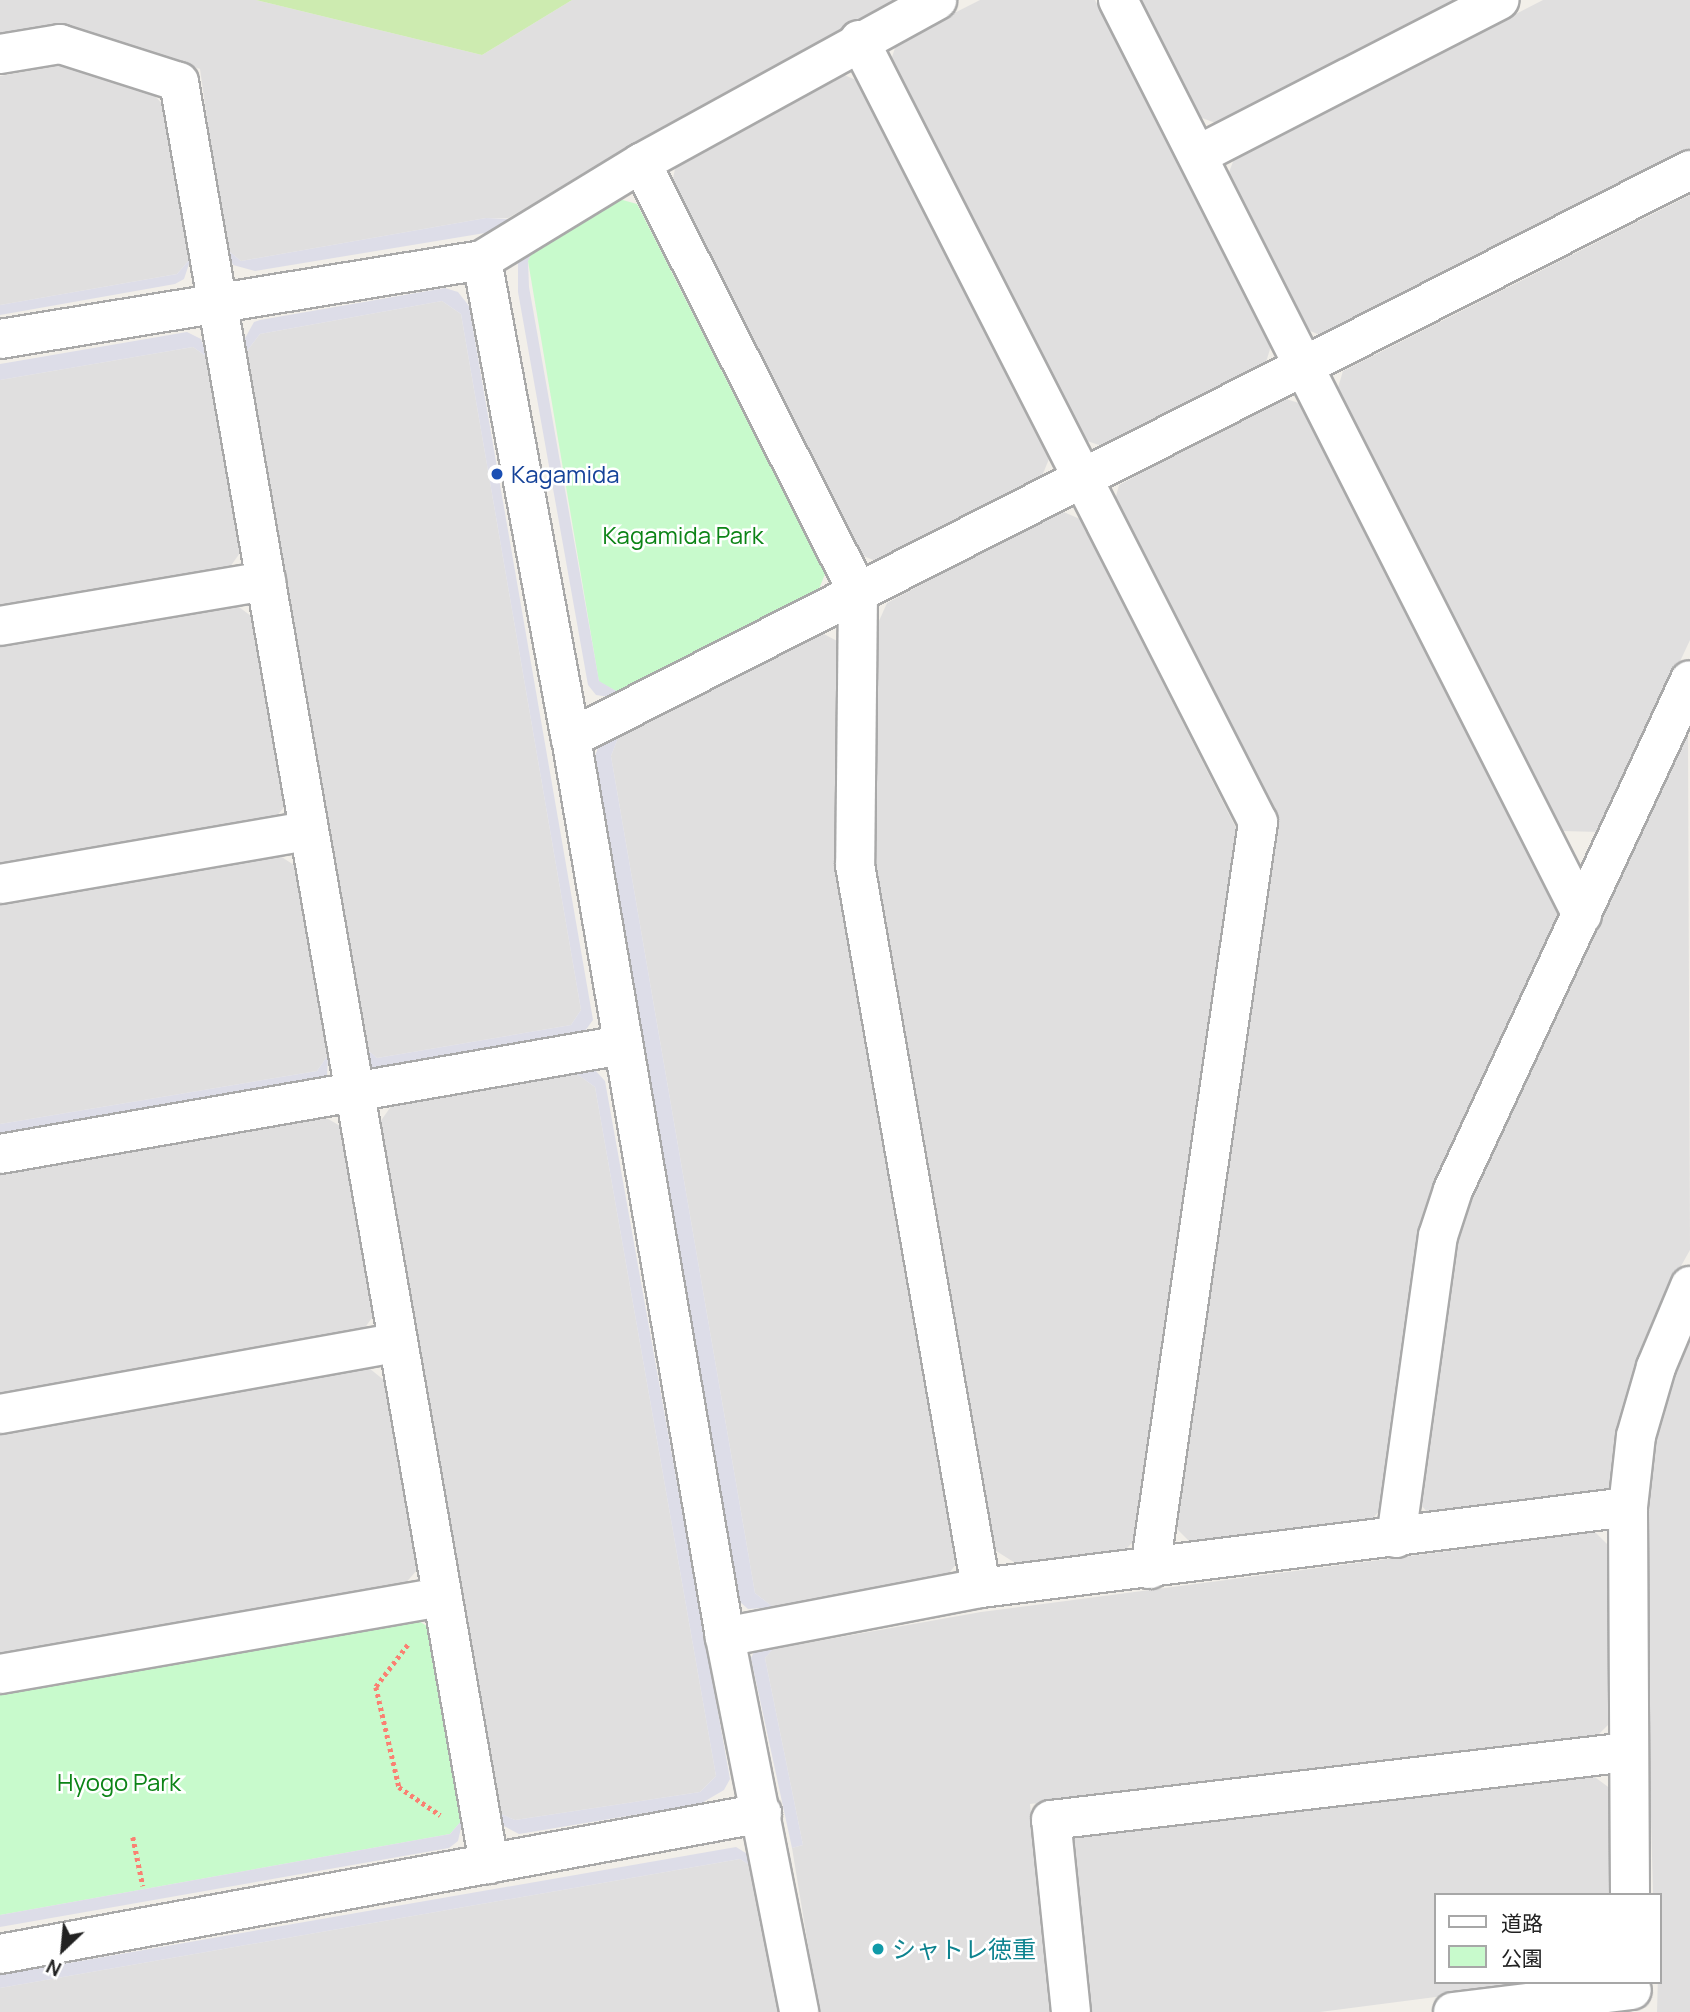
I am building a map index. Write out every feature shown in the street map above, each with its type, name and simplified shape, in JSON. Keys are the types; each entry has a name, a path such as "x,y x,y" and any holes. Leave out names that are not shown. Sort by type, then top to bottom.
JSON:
{"street":[{"path":"0,339 217,301 482,260 641,163 859,40 937,0"},
{"path":"1118,0 1582,915"},
{"path":"1198,155 1499,0"},
{"path":"859,40 1080,478 1258,822 1150,1569"},
{"path":"0,54 60,44 179,82 396,1343 489,1864"},
{"path":"641,163 858,593 855,865 981,1588"},
{"path":"571,738 1690,170"},
{"path":"482,260 571,738 725,1637 762,1813 799,2012"},
{"path":"0,626 266,581"},
{"path":"1396,1538 1438,1236 1453,1190 1688,688"},
{"path":"0,884 308,831"},
{"path":"0,1154 622,1045"},
{"path":"1630,1893 1628,1507 1636,1436 1656,1367 1690,1286"},
{"path":"0,1414 396,1343"},
{"path":"725,1637 981,1588 1150,1569 1628,1507"},
{"path":"0,1674 442,1597"},
{"path":"1071,2012 1051,1820 1628,1752"},
{"path":"0,1954 762,1813"},
{"path":"1453,2012 1632,1995"}],"path":[{"path":"416,1635 376,1687 400,1787 437,1812"},
{"path":"133,1837 143,1889"}],"shaded area":[{"path":"0,0 256,0 482,55 572,0 897,0 508,218 486,218 241,261 225,248 200,69 73,27 0,37"},
{"path":"980,0 1095,0 1271,346 1266,362 1102,446 1084,440 891,60 897,42"},
{"path":"1138,0 1459,0 1218,124 1197,116"},
{"path":"1543,0 1690,0 1690,149 1320,335 1303,328 1228,175 1234,159"},
{"path":"67,64 153,94 167,109 191,258 177,274 0,305 0,76"},
{"path":"837,72 856,80 1049,459 1042,476 878,562 861,555 672,184 676,164"},
{"path":"1690,195 1690,640 1600,832 1562,831 1337,391 1343,371"},
{"path":"486,218 509,219 491,232 255,271 233,265 225,248 241,261"},
{"path":"533,250 528,261 529,287 599,681 618,692 610,697 596,695 588,685 518,292 518,263"},
{"path":"191,258 184,279 175,284 0,315 0,305 177,274"},
{"path":"445,288 458,292 469,306 593,1020 582,1035 373,1069 362,1045 377,1058 571,1025 581,1010 461,314 442,301 260,334 246,352 244,340 254,322 260,320"},
{"path":"442,301 461,314 581,1010 571,1025 377,1058 362,1045 246,352 260,334"},
{"path":"187,332 201,339 207,357 193,347 0,380 0,364"},
{"path":"193,347 207,357 242,550 230,567 0,608 0,380"},
{"path":"1280,397 1305,405 1562,914 1437,1182 1381,1509 1366,1526 1196,1548 1177,1529 1276,819 1115,500 1119,485"},
{"path":"1059,510 1080,519 1238,832 1138,1537 1117,1558 1025,1569 993,1549 874,864 879,621 887,603"},
{"path":"235,604 251,616 286,805 274,819 0,866 0,644"},
{"path":"818,631 841,643 837,862 956,1564 945,1579 773,1607 755,1593 611,756 618,738"},
{"path":"1688,732 1690,1250 1671,1284 1615,1483 1594,1498 1433,1518 1419,1503 1456,1241 1471,1197"},
{"path":"618,738 611,756 755,1593 773,1607 748,1609 740,1602 595,756 598,748"},
{"path":"280,856 294,865 328,1055 317,1071 0,1124 0,904"},
{"path":"328,1055 327,1078 0,1136 0,1124 317,1071"},
{"path":"594,1069 605,1081 730,1779 724,1790 700,1804 519,1834 504,1826 497,1812 515,1820 700,1792 716,1776 595,1087 574,1072"},
{"path":"574,1072 595,1087 716,1776 700,1792 515,1820 497,1812 380,1122 392,1105"},
{"path":"323,1116 342,1127 374,1315 361,1333 0,1395 0,1174"},
{"path":"1690,1332 1690,2012 1657,2012 1658,1984 1662,1984 1662,1893 1653,1893 1643,1507 1651,1439 1665,1387"},
{"path":"369,1368 385,1381 417,1570 404,1585 0,1656 0,1433"},
{"path":"1595,1532 1612,1549 1613,1720 1595,1738 1030,1804 1055,2012 819,2012 792,1848 803,1845 765,1658 773,1649 981,1612"},
{"path":"773,1649 765,1658 803,1845 792,1848 751,1658 754,1652"},
{"path":"1588,1772 1615,1792 1616,1893 1434,1893 1434,1984 1535,1984 1320,2012 1091,2012 1070,1836"},
{"path":"463,1819 458,1841 449,1848 0,1927 0,1915 450,1834"},
{"path":"736,1847 754,1858 756,1869 740,1859 0,1988 0,1975"},
{"path":"740,1859 756,1869 783,2012 0,2012 0,1988"}],"green space":[{"path":"256,0 572,0 482,55"},
{"name":"Kagamida Park","path":"619,199 637,204 825,574 819,589 618,692 599,682 528,261 533,250"},
{"name":"Hyogo Park","path":"414,1618 433,1630 463,1819 450,1834 0,1915 0,1691"}],"place":[{"name":"Kagamida","path":"497,474"},
{"name":"シャトレ徳重","path":"878,1949"}]}
